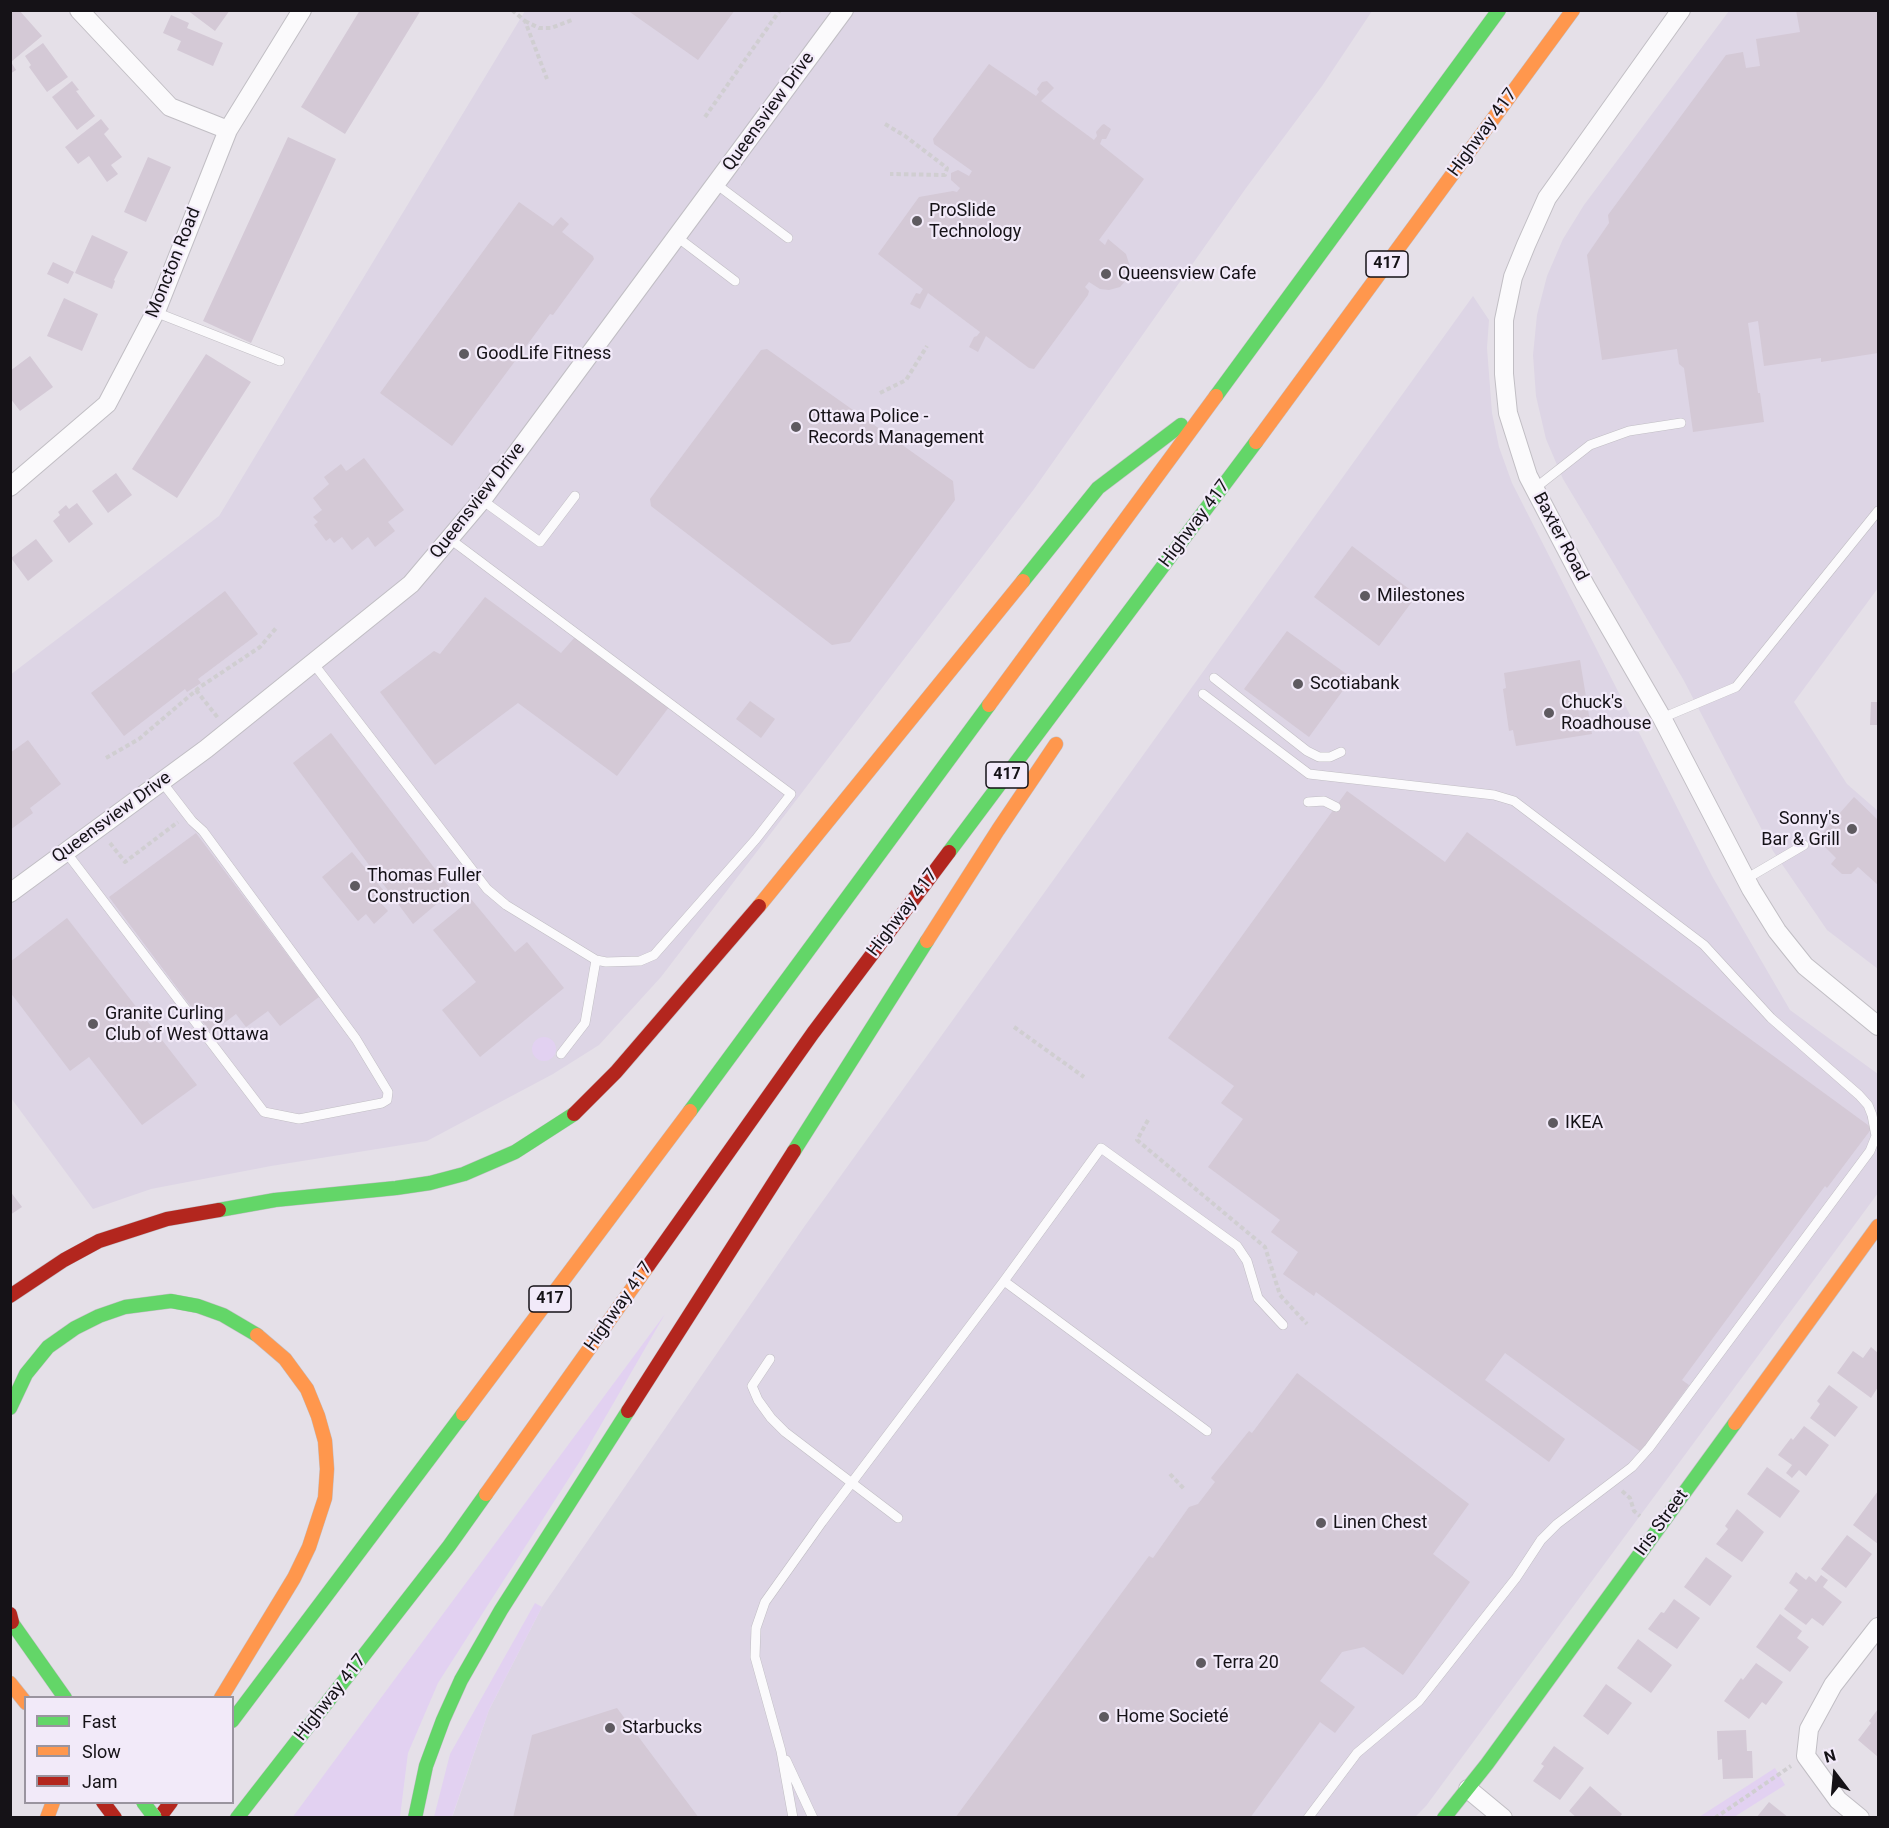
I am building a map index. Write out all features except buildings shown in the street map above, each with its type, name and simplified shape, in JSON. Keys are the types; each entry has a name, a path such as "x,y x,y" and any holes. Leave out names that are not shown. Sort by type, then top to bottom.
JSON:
{"main road":[{"name":"417","path":"234,1718 724,1066 1499,10"},
{"name":"Highway 417","path":"237,1818 449,1546 813,1033 1200,518 1573,10"},
{"path":"10,1296 64,1260 99,1241 134,1229 167,1220 275,1200 396,1188 430,1183 464,1174 515,1152 578,1111 616,1072 748,919 1098,488 1209,405"},
{"path":"1140,619 1166,581 1200,518"},
{"path":"415,1818 426,1766 442,1720 461,1680 501,1610 972,870 1063,734"},
{"name":"Iris Street","path":"1444,1818 1468,1790 1878,1226"},
{"path":"10,1408 26,1374 48,1347 75,1328 99,1316 124,1307 147,1303 171,1302 198,1306 223,1315 240,1324 269,1346 295,1372 307,1389 325,1441 327,1469 325,1498 309,1547 294,1578 222,1696"},
{"path":"11,1619 64,1696"},
{"path":"10,1683 24,1700"},
{"path":"245,1818 286,1756"},
{"path":"104,1804 115,1818"},
{"path":"144,1804 154,1818"},
{"path":"146,1818 154,1804"},
{"path":"159,1818 170,1804"}],"street":[{"path":"79,10 87,22 170,107 228,130"},
{"name":"Moncton Road","path":"10,487 108,404 155,312 228,130 302,10"},
{"name":"Queensview Drive","path":"10,893 228,732 411,584 482,500 844,10"},
{"name":"Baxter Road","path":"1681,10 1547,198 1513,277 1504,320 1504,374 1508,413 1534,489 1585,585 1662,718 1746,879 1777,931 1805,966 1878,1025"},
{"path":"1860,1818 1838,1800 1806,1756 1809,1729 1833,1685 1878,1627"},
{"path":"1468,1790 1503,1818"}],"lane":[{"path":"716,184 788,238"},
{"path":"677,237 735,281"},
{"path":"155,312 280,361"},
{"path":"1534,489 1590,445 1629,431 1681,423"},
{"path":"482,500 540,542 575,496"},
{"path":"1662,718 1736,687 1878,511"},
{"path":"313,663 487,889 506,905 596,960 640,961 654,956 756,839 791,794 450,539"},
{"path":"1214,678 1306,751 1319,757 1330,757 1341,752"},
{"path":"1203,694 1309,774 1494,795 1514,801 1704,945 1771,1018 1868,1105 1876,1136 1870,1151 1649,1448 1632,1467 1557,1524 1540,1540 1516,1578 1419,1701 1358,1753 1308,1818"},
{"path":"66,852 264,1112 299,1119 382,1103 387,1100 388,1092 356,1039 203,831 187,815 162,782"},
{"path":"1308,802 1324,801 1336,807"},
{"path":"1746,879 1804,845"},
{"path":"561,1054 585,1023 596,960"},
{"path":"793,1818 781,1752 755,1656 756,1628 760,1613 772,1592 1101,1148 1237,1246 1247,1260 1258,1298 1283,1325"},
{"path":"1004,1281 1207,1431"},
{"path":"770,1359 752,1386 758,1400 771,1418 785,1432 898,1518"},
{"path":"781,1752 813,1818"}],"path":[{"path":"512,10 525,21 539,28 551,28 572,20"},
{"path":"705,117 780,10"},
{"path":"525,21 547,79"},
{"path":"885,123 947,168 945,175 890,174"},
{"path":"880,393 906,380 927,346"},
{"path":"106,758 139,739 196,690 260,647 277,627"},
{"path":"196,690 228,732"},
{"path":"110,843 125,862 187,815"},
{"path":"1014,1027 1084,1077"},
{"path":"1170,1474 1185,1490"},
{"path":"1715,1818 1806,1756"}],"shaded area":[{"path":"525,11 1372,11 1322,86 1246,188 1034,489 661,977 599,1045 553,1074 427,1141 271,1166 151,1189 93,1209 11,1098 10,675 219,516"},
{"path":"1729,11 1878,11 1878,588 1794,702 1847,784 1878,811 1878,969 1827,930 1773,851 1683,679 1563,479 1546,439 1536,396 1533,355 1537,315 1547,276 1563,239 1584,205"},
{"path":"1473,296 1489,320 1487,348 1492,413 1499,447 1512,483 1712,876 1790,1010 1878,1074 1878,1193 1426,1806 1415,1817 452,1818 489,1710 542,1607 804,1227"},
{"path":"544,1037 552,1041 556,1049 552,1057 544,1061 536,1057 532,1049 536,1041"},
{"path":"665,1314 580,1461 438,1683 408,1753 400,1817 292,1818"},
{"path":"535,1603 542,1607 489,1710 452,1817 434,1817 450,1754"},
{"path":"1775,1768 1785,1785 1734,1817 1699,1817"}],"traffic: fast":[{"path":"1216,396 1499,10"},
{"path":"1023,581 1098,488 1181,425"},
{"path":"949,852 1256,442"},
{"path":"690,1111 989,705"},
{"path":"794,1151 927,941"},
{"path":"219,1210 275,1200 396,1188 430,1183 464,1174 515,1152 574,1114"},
{"path":"10,1408 26,1374 48,1347 75,1328 125,1307 171,1301 198,1306 223,1315 257,1335"},
{"path":"415,1818 426,1766 461,1680 501,1610 628,1411"},
{"path":"234,1718 463,1414"},
{"path":"1444,1818 1487,1764 1735,1423"},
{"path":"237,1818 449,1546 486,1494"},
{"path":"10,1620 64,1696"},
{"path":"144,1804 155,1818"}],"traffic: slow":[{"path":"1256,442 1573,10"},
{"path":"989,705 1216,396"},
{"path":"759,906 1023,581"},
{"path":"927,941 1056,744"},
{"path":"463,1414 690,1111"},
{"path":"1735,1423 1878,1226"},
{"path":"486,1494 648,1266"},
{"path":"222,1696 294,1578 309,1547 325,1498 327,1469 325,1441 307,1389 285,1359 257,1335"},
{"path":"10,1683 24,1700"},
{"path":"47,1818 52,1804"}],"traffic: jam":[{"path":"648,1266 813,1033 949,852"},
{"path":"574,1114 616,1072 759,906"},
{"path":"628,1411 794,1151"},
{"path":"10,1296 64,1260 99,1241 167,1219 219,1210"},
{"path":"10,1614 12,1622"},
{"path":"104,1804 115,1818"},
{"path":"159,1818 170,1804"}],"place":[{"name":"ProSlide Technology","path":"917,221"},
{"name":"Queensview Cafe","path":"1106,274"},
{"name":"GoodLife Fitness","path":"464,354"},
{"name":"Ottawa Police - Records Management","path":"796,427"},
{"name":"Milestones","path":"1365,596"},
{"name":"Scotiabank","path":"1298,684"},
{"name":"Chuck's Roadhouse","path":"1549,713"},
{"name":"Sonny's Bar & Grill","path":"1852,829"},
{"name":"Thomas Fuller Construction","path":"355,886"},
{"name":"Granite Curling Club of West Ottawa","path":"93,1024"},
{"name":"IKEA","path":"1553,1123"},
{"name":"Linen Chest","path":"1321,1523"},
{"name":"Terra 20","path":"1201,1663"},
{"name":"Home Societé","path":"1104,1717"},
{"name":"Starbucks","path":"610,1728"}]}
